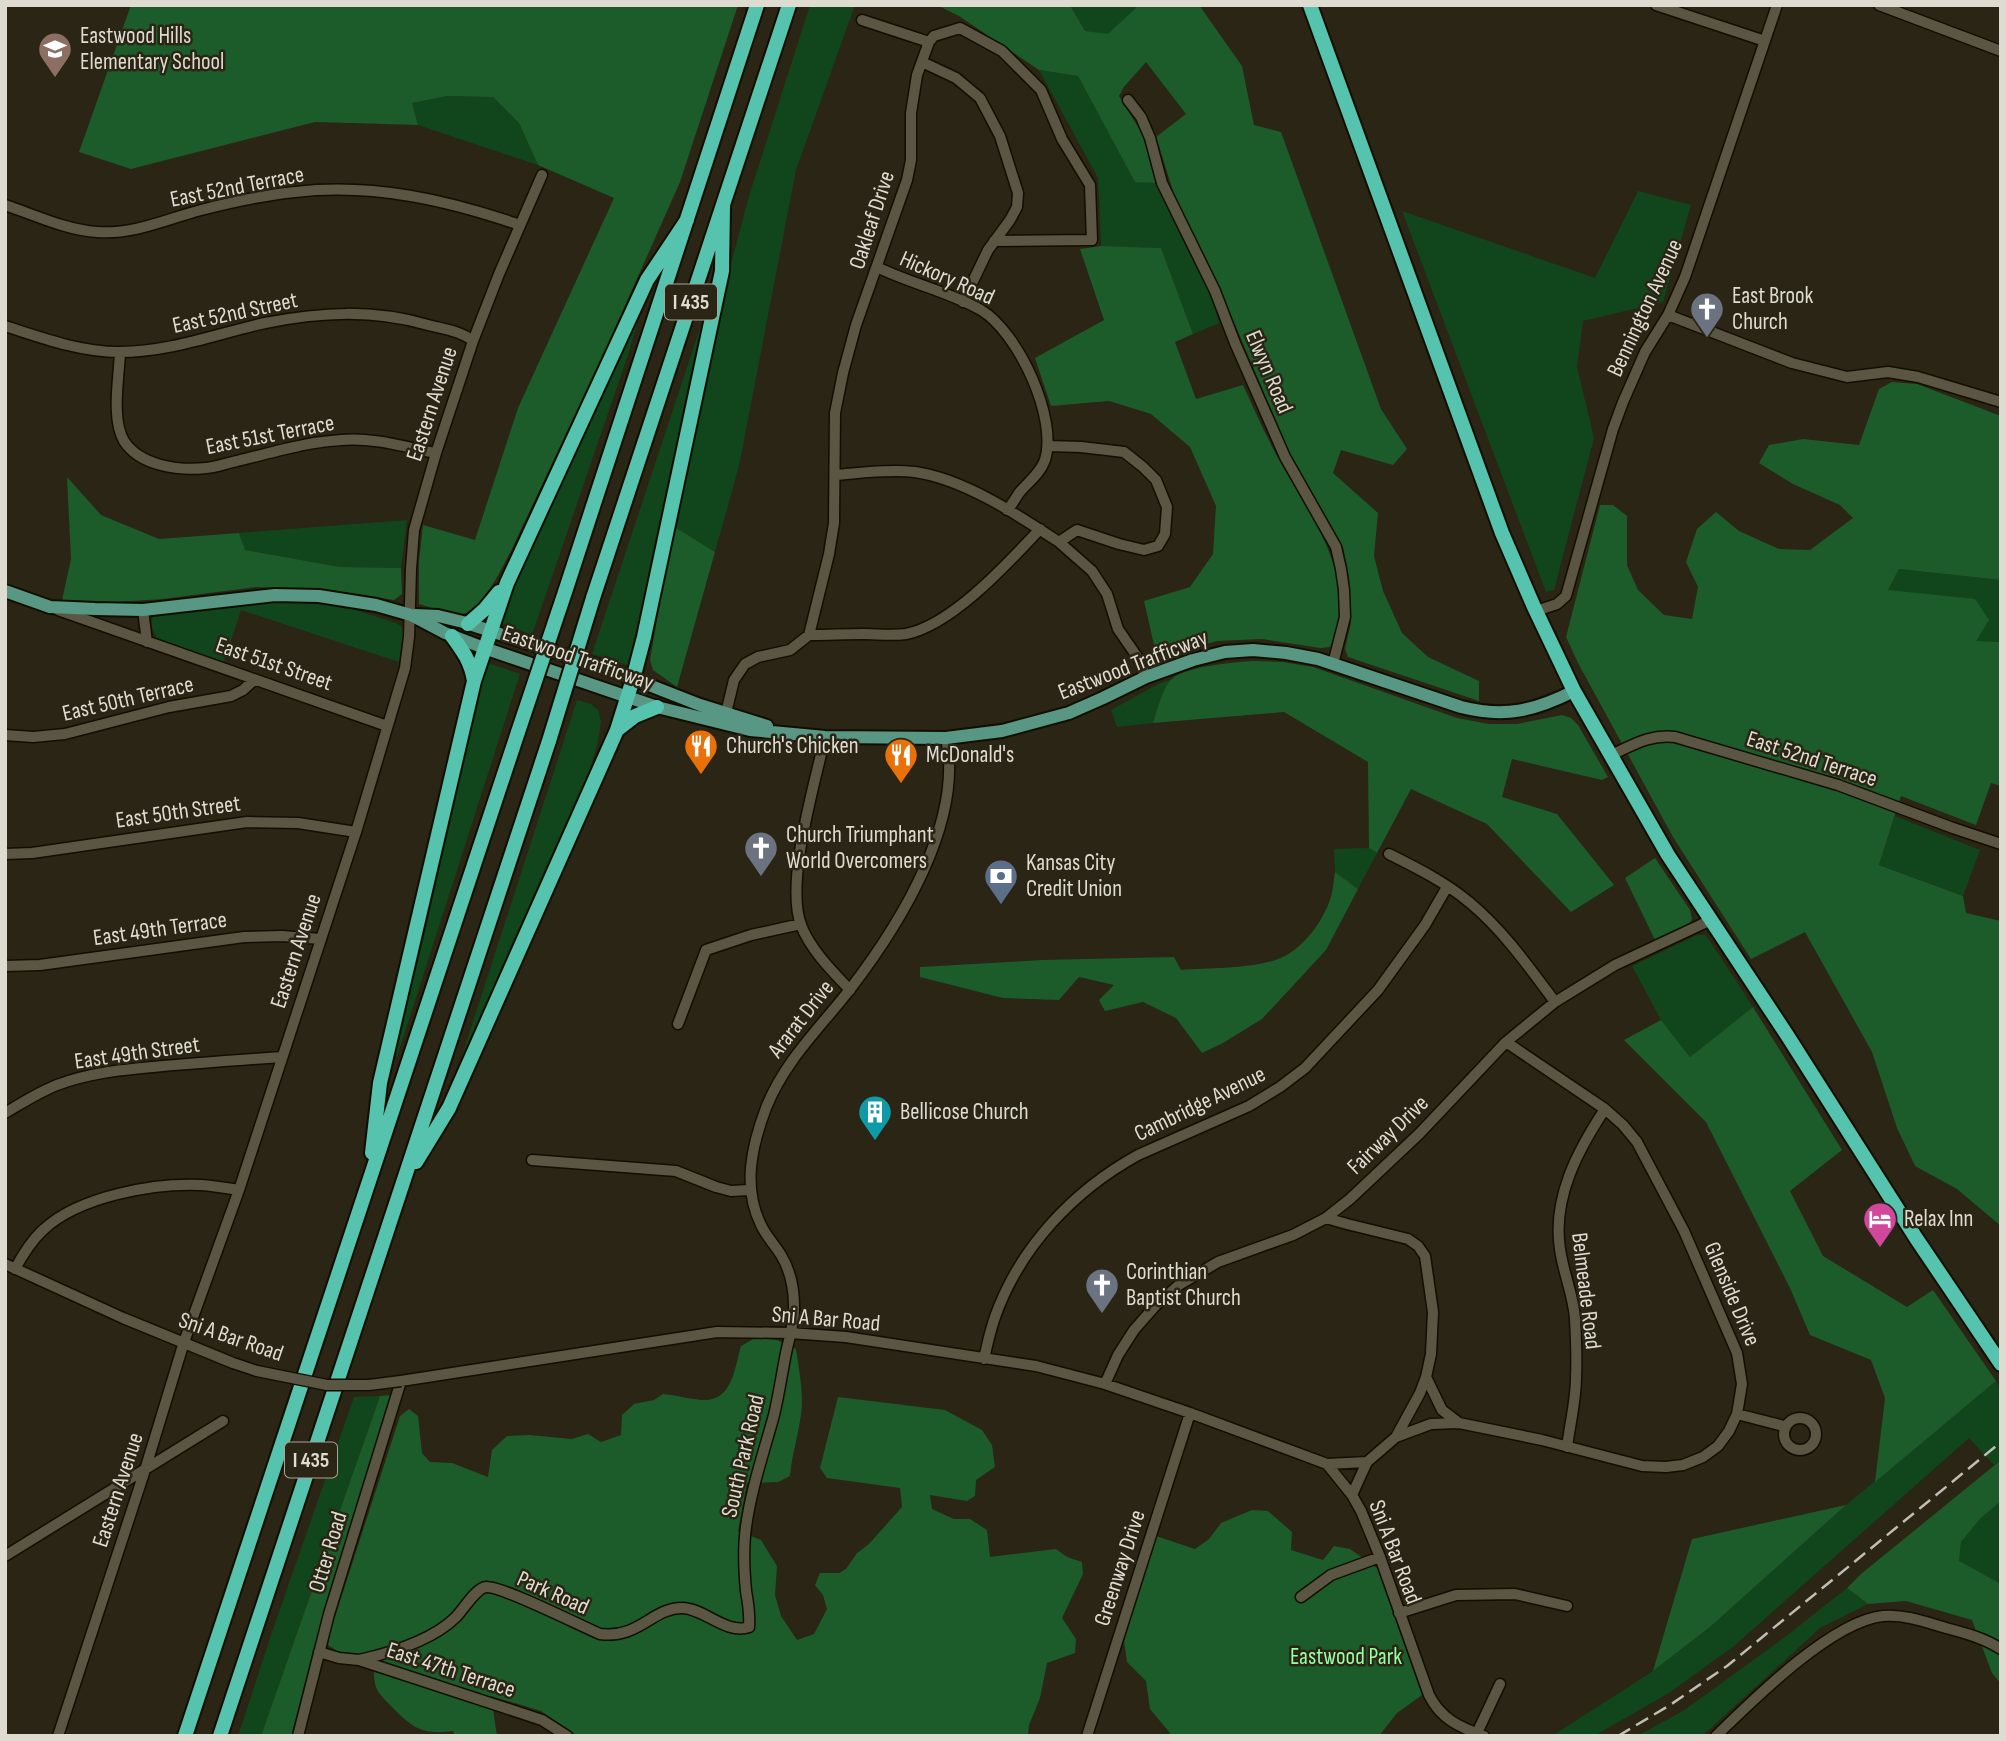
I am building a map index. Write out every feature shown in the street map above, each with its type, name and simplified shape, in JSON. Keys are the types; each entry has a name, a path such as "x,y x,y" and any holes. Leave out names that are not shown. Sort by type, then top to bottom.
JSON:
{"highway":[{"name":"I 435","path":"185,1736 757,5"},
{"name":"I 435","path":"220,1736 789,5"},
{"path":"1310,5 1502,533 1574,691 1668,855 1916,1238 2001,1364"},
{"path":"402,1184 449,1108 617,730 647,624 722,271 723,206"},
{"path":"369,1182 380,1083 484,648 507,583 647,280 687,220"},
{"path":"468,624 507,583"},
{"path":"452,636 467,656 474,681"},
{"path":"617,730 635,716 657,707"}],"main road":[{"name":"East 51st Street","path":"5,591 50,607"},
{"name":"Eastwood Trafficway","path":"50,607 143,610 275,595 298,595 376,605 411,615 452,636 626,698 750,730 825,737 946,738 1002,731 1080,708 1146,677 1203,657 1253,650 1286,653 1333,664 1483,712 1505,713 1531,708 1574,691"},
{"name":"Eastwood Trafficway","path":"411,615 438,616 491,631 779,731"}],"street":[{"path":"1656,5 1765,41"},
{"name":"Bennington Avenue","path":"1536,611 1558,604 1566,596 1613,429 1645,352 1668,315 1685,277 1777,5"},
{"path":"1879,5 2001,51"},
{"path":"862,20 929,42 934,37 960,28 1002,51 1041,90 1062,139 1090,185 1092,240 994,241"},
{"name":"Oakleaf Drive","path":"809,635 834,523 835,413 843,373 856,325 907,180 911,160 911,113 917,75 929,42"},
{"path":"922,62 956,78 980,98 1000,136 1018,193 1017,207 988,250 963,302"},
{"name":"Elwyn Road","path":"1128,100 1141,117 1150,138 1162,183 1216,291 1235,343 1285,457 1336,547 1343,580 1345,617 1333,664"},
{"name":"Eastern Avenue","path":"58,1736 184,1342 239,1190 356,832 405,668 411,615 414,530 436,453 473,341 542,175"},
{"name":"East 52nd Terrace","path":"5,205 70,227 96,232 118,232 135,230 201,210 260,197 331,189 416,195 520,225"},
{"name":"Hickory Road","path":"877,267 981,310 1000,326 1023,360 1037,391 1048,446"},
{"name":"East 52nd Street","path":"5,326 88,351 120,352 171,348 265,323 338,313 415,321 461,334 473,341"},
{"path":"1668,315 1792,363 1847,377 1888,372 1918,377 2001,402"},
{"name":"East 51st Terrace","path":"120,352 118,427 131,449 152,463 179,468 207,468 303,444 344,439 369,440 436,453"},
{"path":"1007,510 1038,473 1048,446 1124,452 1156,480 1167,508 1165,534 1158,546 1144,550 1077,530 1059,542"},
{"path":"835,474 892,471 932,475 968,489 1040,529 1059,542 1091,572 1107,594 1118,629 1138,658 1146,677"},
{"path":"726,713 734,680 745,664 758,657 790,650 809,635 879,636 906,634 924,628 969,599 1040,529"},
{"name":"East 51st Street","path":"50,607 387,726"},
{"path":"143,610 147,642"},
{"name":"East 50th Terrace","path":"5,736 65,734 169,707 231,696 254,680"},
{"path":"825,737 797,875 798,901 801,924 814,947 830,969 850,989"},
{"name":"East 52nd Terrace","path":"1611,755 1651,737 1675,737 1838,785 2001,844"},
{"name":"Ararat Drive","path":"790,1333 794,1309 793,1284 783,1258 761,1226 749,1190 751,1155 766,1107 782,1074 875,956 900,917 920,877 945,808 950,757 946,738"},
{"name":"East 50th Street","path":"5,854 247,822 298,822 356,832"},
{"path":"1389,854 1420,870 1469,902 1528,965 1555,1002"},
{"name":"Cambridge Avenue","path":"984,1359 994,1319 1009,1284 1031,1247 1056,1218 1088,1187 1121,1164 1249,1106 1305,1068 1378,990 1425,925 1447,887"},
{"name":"Fairway Drive","path":"1105,1384 1118,1355 1134,1330 1156,1304 1179,1285 1218,1262 1293,1235 1326,1218 1419,1134 1507,1042 1555,1002 1615,965 1711,920"},
{"path":"678,1024 706,950 751,934 801,924"},
{"name":"East 49th Terrace","path":"5,966 40,965 244,937 320,939"},
{"name":"Glenside Drive","path":"1396,1437 1431,1424 1459,1423 1642,1466 1666,1467 1684,1465 1703,1457 1718,1446 1737,1414 1742,1384 1737,1353 1684,1231 1637,1142 1605,1109 1507,1042"},
{"name":"East 49th Street","path":"5,1113 59,1084 85,1076 192,1063 282,1057"},
{"name":"Belmeade Road","path":"1567,1447 1576,1378 1575,1316 1560,1249 1558,1219 1562,1196 1573,1167 1605,1109"},
{"path":"533,1160 676,1171 731,1191 749,1190"},
{"path":"10,1266 45,1228 65,1214 96,1201 134,1190 168,1185 202,1185 239,1190"},
{"path":"1326,1218 1408,1238 1418,1246 1425,1256 1433,1311 1431,1354 1420,1392 1396,1437 1367,1462 1352,1495"},
{"name":"Sni A Bar Road","path":"10,1266 123,1318 233,1363 257,1371 327,1385 369,1385 401,1381 717,1332 846,1337 1035,1366 1105,1384 1328,1464 1352,1495 1380,1557 1435,1706 1453,1724 1481,1735"},
{"name":"South Park Road","path":"745,1629 749,1622 745,1530 790,1333"},
{"path":"1426,1377 1443,1410 1459,1423"},
{"name":"Otter Road","path":"298,1736 329,1614 401,1381"},
{"name":"Greenway Drive","path":"1087,1736 1189,1413"},
{"path":"1737,1414 1784,1426"},
{"path":"5,1556 223,1421"},
{"path":"1328,1464 1367,1462"},
{"path":"1301,1597 1331,1575 1380,1557"},
{"name":"Park Road","path":"359,1660 385,1654 442,1629 479,1590 486,1587 505,1591 600,1634 613,1636 625,1633 665,1612 679,1608 698,1612 728,1626 745,1629"},
{"path":"1399,1614 1456,1595 1515,1594 1567,1606"},
{"path":"1716,1736 1750,1703 1823,1642 1871,1618 1885,1615 1904,1616 1979,1637 2001,1648"},
{"name":"East 47th Terrace","path":"319,1652 359,1660 542,1720 567,1736"},
{"path":"1481,1735 1500,1684"}],"green space":[{"path":"131,5 738,5 680,182 604,353 510,553 484,598 470,611 453,614 419,604 419,561 423,525 475,540 518,408 614,198 538,165 519,123 493,97 447,96 412,103 418,125 315,122 131,169 79,152"},
{"path":"810,5 855,5 796,170 739,466 715,552 673,526 729,271 749,196"},
{"path":"937,5 1070,5 1085,31 1108,34 1139,5 1199,5 1242,66 1254,125 1281,132 1381,409 1407,449 1393,465 1341,450 1333,473 1378,513 1374,556 1383,591 1402,633 1428,657 1479,681 1479,701 1348,657 1345,649 1351,623 1349,578 1343,547 1290,454 1222,294 1174,194 1156,137 1186,114 1146,62 1119,96 1143,135 1156,183 1135,182 1078,76 1039,70 959,16"},
{"path":"1070,5 1139,5 1108,35 1085,31"},
{"path":"1039,70 1078,76 1135,181 1156,183 1211,294 1219,323 1193,334 1161,248 1101,246 1098,178"},
{"path":"447,96 493,97 519,123 538,165 418,125 412,103"},
{"path":"1638,191 1691,205 1663,302 1583,321 1577,367 1594,438 1554,590 1546,592 1402,211 1595,278"},
{"path":"1101,246 1161,248 1193,334 1175,342 1196,399 1243,385 1273,449 1328,548 1340,597 1338,622 1330,647 1320,648 1262,639 1217,641 1157,658 1144,601 1190,587 1213,554 1216,506 1190,447 1151,414 1109,401 1051,406 1035,358 1104,320 1080,249"},
{"path":"642,306 628,355 532,635 498,622"},
{"path":"704,316 707,317 633,667 592,654"},
{"path":"1892,382 1917,384 2001,416 2001,580 1899,569 1888,590 1975,599 1989,620 1976,641 2001,642 2001,786 1991,783 1976,825 1901,796 1879,865 1963,896 1966,913 2001,921 2001,1226 1957,1189 1915,1166 1897,1128 1872,1052 1805,932 1751,959 1673,837 1566,637 1600,505 1613,505 1627,516 1627,565 1638,590 1664,615 1692,619 1698,587 1686,562 1697,529 1716,512 1739,531 1779,549 1810,550 1853,518 1840,505 1793,484 1759,463 1769,445 1803,439 1859,445 1879,389"},
{"path":"67,477 101,515 159,539 239,533 245,550 340,567 401,568 402,594 394,600 324,589 256,587 163,599 117,602 62,600 71,559"},
{"path":"407,520 401,568 340,567 245,550 239,533"},
{"path":"673,526 715,552 677,687 653,670 650,660"},
{"path":"1899,569 2001,580 2001,642 1976,641 1888,590"},
{"path":"271,599 317,602 352,609 396,623 402,627 403,635 399,662 241,610 224,662 159,640 152,628 154,615"},
{"path":"1254,661 1313,667 1457,718 1489,724 1517,724 1562,715 1571,718 1578,725 1608,777 1602,780 1512,759 1502,797 1557,814 1614,885 1571,912 1487,824 1411,789 1377,853 1369,848 1368,762 1284,712 1153,723 1163,693 1173,678 1200,668"},
{"path":"485,662 520,674 397,1057 394,1055 425,933"},
{"path":"1172,679 1161,698 1153,723 1117,727 1111,710"},
{"path":"577,700 591,704 598,710 601,721 598,742 583,792 463,1067 459,1065"},
{"path":"1895,816 1980,850 1963,896 1879,865"},
{"path":"1369,848 1377,853 1358,889 1335,872 1334,849"},
{"path":"1655,858 1690,910 1692,919 1689,925 1655,940 1625,878"},
{"path":"1335,872 1358,889 1326,950 1262,1019 1202,1053 1176,1018 1143,1002 1105,1011 1099,1000 1114,985 1079,977 1059,1000 1003,998 920,977 920,967 1043,960 1174,957 1181,970 1273,961 1300,946 1314,930 1329,902"},
{"path":"1697,935 1706,935 1753,1007 1690,1057 1661,1020 1632,966"},
{"path":"1753,1007 1842,1150 1790,1191 1823,1256 1907,1307 1933,1290 1996,1381 1875,1482 1885,1398 1871,1360 1810,1335 1790,1288 1706,1122 1624,1040 1661,1020 1690,1057"},
{"path":"755,1338 777,1340 796,1349 802,1407 790,1476 778,1482 747,1483 738,1531 761,1540 777,1566 775,1595 781,1616 797,1640 814,1634 827,1609 823,1595 815,1585 820,1573 839,1573 846,1569 857,1553 869,1544 902,1507 900,1488 827,1478 820,1468 838,1397 945,1410 982,1430 992,1445 995,1467 976,1480 975,1496 967,1501 930,1495 932,1509 954,1519 970,1519 987,1530 990,1557 1056,1549 1067,1557 1082,1562 1083,1574 1062,1618 1076,1639 1075,1653 1047,1663 1028,1736 578,1736 541,1711 491,1696 497,1736 455,1736 453,1731 427,1731 408,1721 383,1698 377,1688 374,1677 375,1661 337,1651 328,1645 400,1416 409,1409 418,1416 422,1453 430,1462 452,1463 488,1477 492,1450 507,1436 572,1439 588,1434 601,1442 621,1435 622,1415 634,1404 654,1400 663,1394 704,1400 716,1398 723,1393 732,1379 741,1346"},
{"path":"1996,1381 2001,1389 2001,1460 1994,1465 1969,1438 1734,1646 1669,1693 1594,1736 1552,1736 1653,1671 1710,1627 1846,1505"},
{"path":"392,1395 313,1651 291,1736 261,1736 380,1396"},
{"path":"380,1396 261,1736 238,1736 354,1397"},
{"path":"2001,1460 2001,1501 1980,1519 1961,1542 1959,1561 2001,1584 2001,1684 1992,1673 1972,1620 1906,1601 1868,1604 1847,1588"},
{"path":"2001,1501 2001,1584 1959,1562 1961,1542 1980,1519"},
{"path":"1846,1505 1710,1627 1653,1671 1692,1539"},
{"name":"Eastwood Park","path":"1252,1510 1268,1511 1292,1532 1291,1550 1323,1560 1334,1546 1350,1549 1377,1568 1422,1695 1397,1713 1379,1736 1168,1736 1170,1733 1150,1709 1146,1681 1127,1662 1124,1641 1156,1536 1195,1549 1209,1539 1221,1523"},
{"path":"1847,1588 1868,1604 1820,1628 1702,1736 1637,1736 1683,1711"}],"railway":[{"path":"1618,1736 1727,1666 2001,1442"}],"place":[{"name":"Eastwood Hills Elementary School","path":"55,79"},
{"name":"East Brook Church","path":"1707,339"},
{"name":"Church's Chicken","path":"701,776"},
{"name":"McDonald's","path":"901,785"},
{"name":"Church Triumphant World Overcomers","path":"761,878"},
{"name":"Kansas City Credit Union","path":"1001,906"},
{"name":"Bellicose Church","path":"875,1142"},
{"name":"Relax Inn","path":"1880,1249"},
{"name":"Corinthian Baptist Church","path":"1102,1315"}]}
